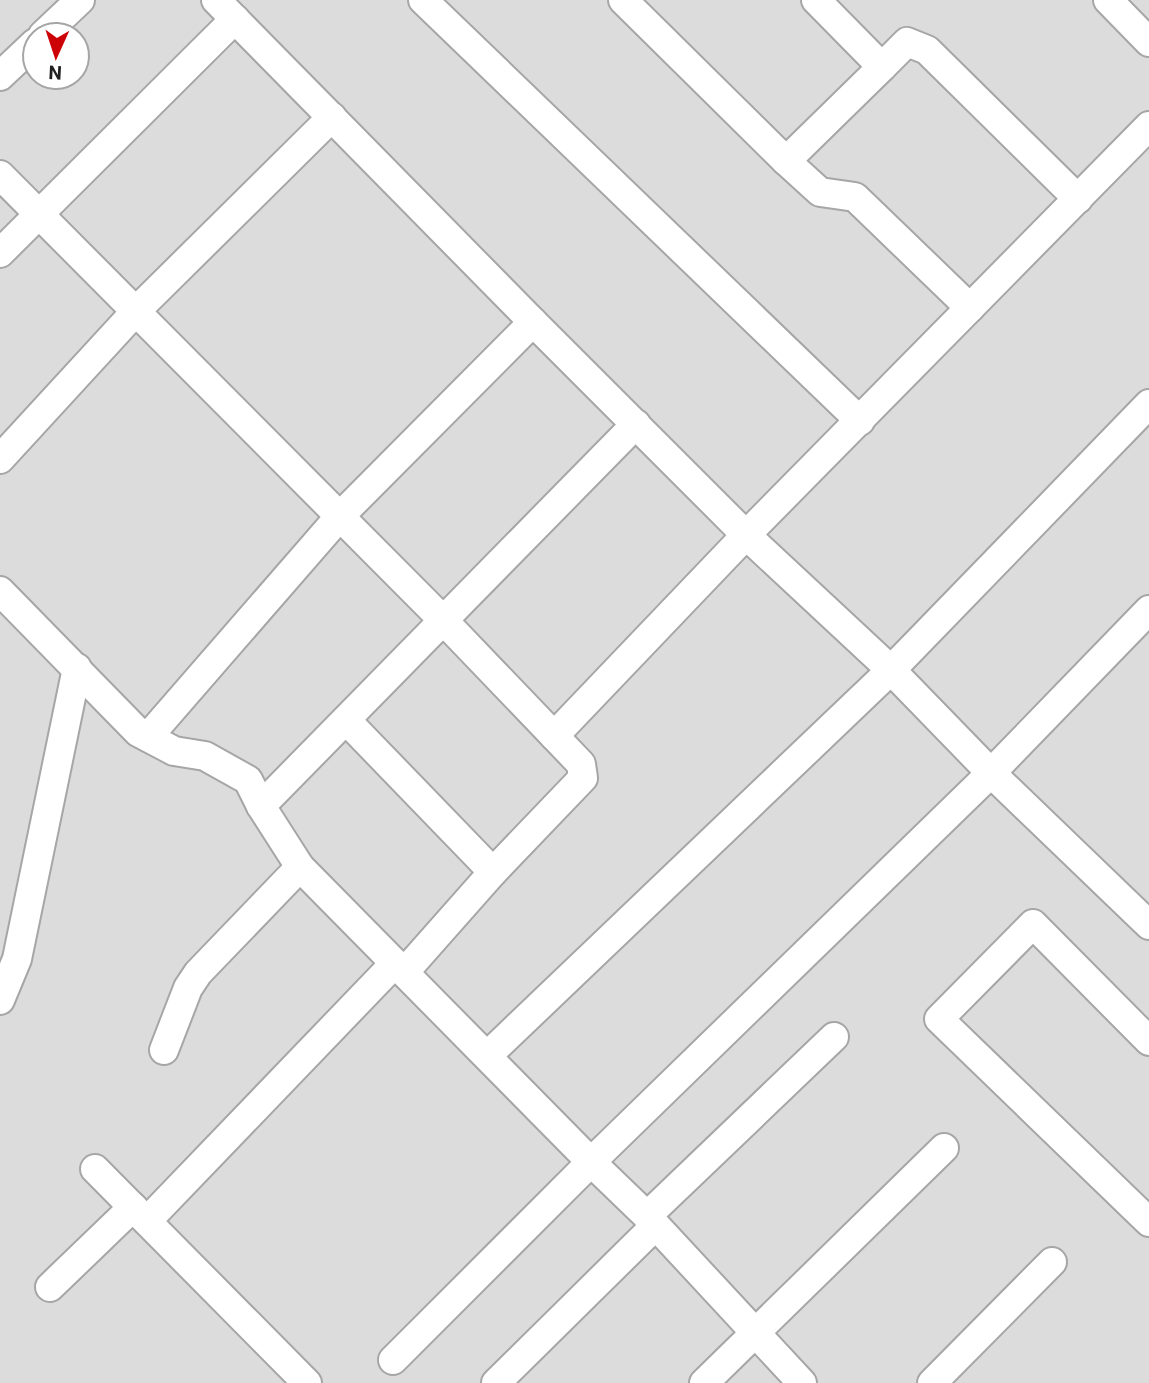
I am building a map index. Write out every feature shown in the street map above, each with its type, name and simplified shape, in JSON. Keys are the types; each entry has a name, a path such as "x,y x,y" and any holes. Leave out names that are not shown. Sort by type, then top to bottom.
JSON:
{"street":[{"path":"58,21 80,0"},
{"path":"423,0 860,421"},
{"path":"622,0 821,192 855,197 970,308"},
{"path":"816,0 882,67"},
{"path":"1108,0 1149,42"},
{"path":"0,253 40,215 225,10 746,535 891,670 992,773 1149,925"},
{"path":"786,161 907,42 928,50 1078,199"},
{"path":"0,76 21,56"},
{"path":"0,460 136,311 332,117"},
{"path":"554,736 746,535 1149,126"},
{"path":"0,175 443,620 581,764 583,778 402,965 140,1214 50,1287"},
{"path":"148,737 340,516 533,322"},
{"path":"488,1055 891,670 1149,404"},
{"path":"261,806 636,424"},
{"path":"0,591 138,732 174,751 205,756 248,780 261,806 300,867 402,965 651,1221 802,1383"},
{"path":"393,1360 591,1162 992,773 1149,610"},
{"path":"0,1000 17,959 77,668"},
{"path":"346,720 493,872"},
{"path":"164,1050 188,988 198,973 300,867"},
{"path":"1149,1041 1032,924 939,1018 1149,1222"},
{"path":"496,1383 651,1221 834,1037"},
{"path":"704,1383 944,1147"},
{"path":"96,1169 307,1383"},
{"path":"932,1383 1052,1262"}],"shaded area":[{"path":"0,0 1149,0 1149,1383 0,1383"}]}
